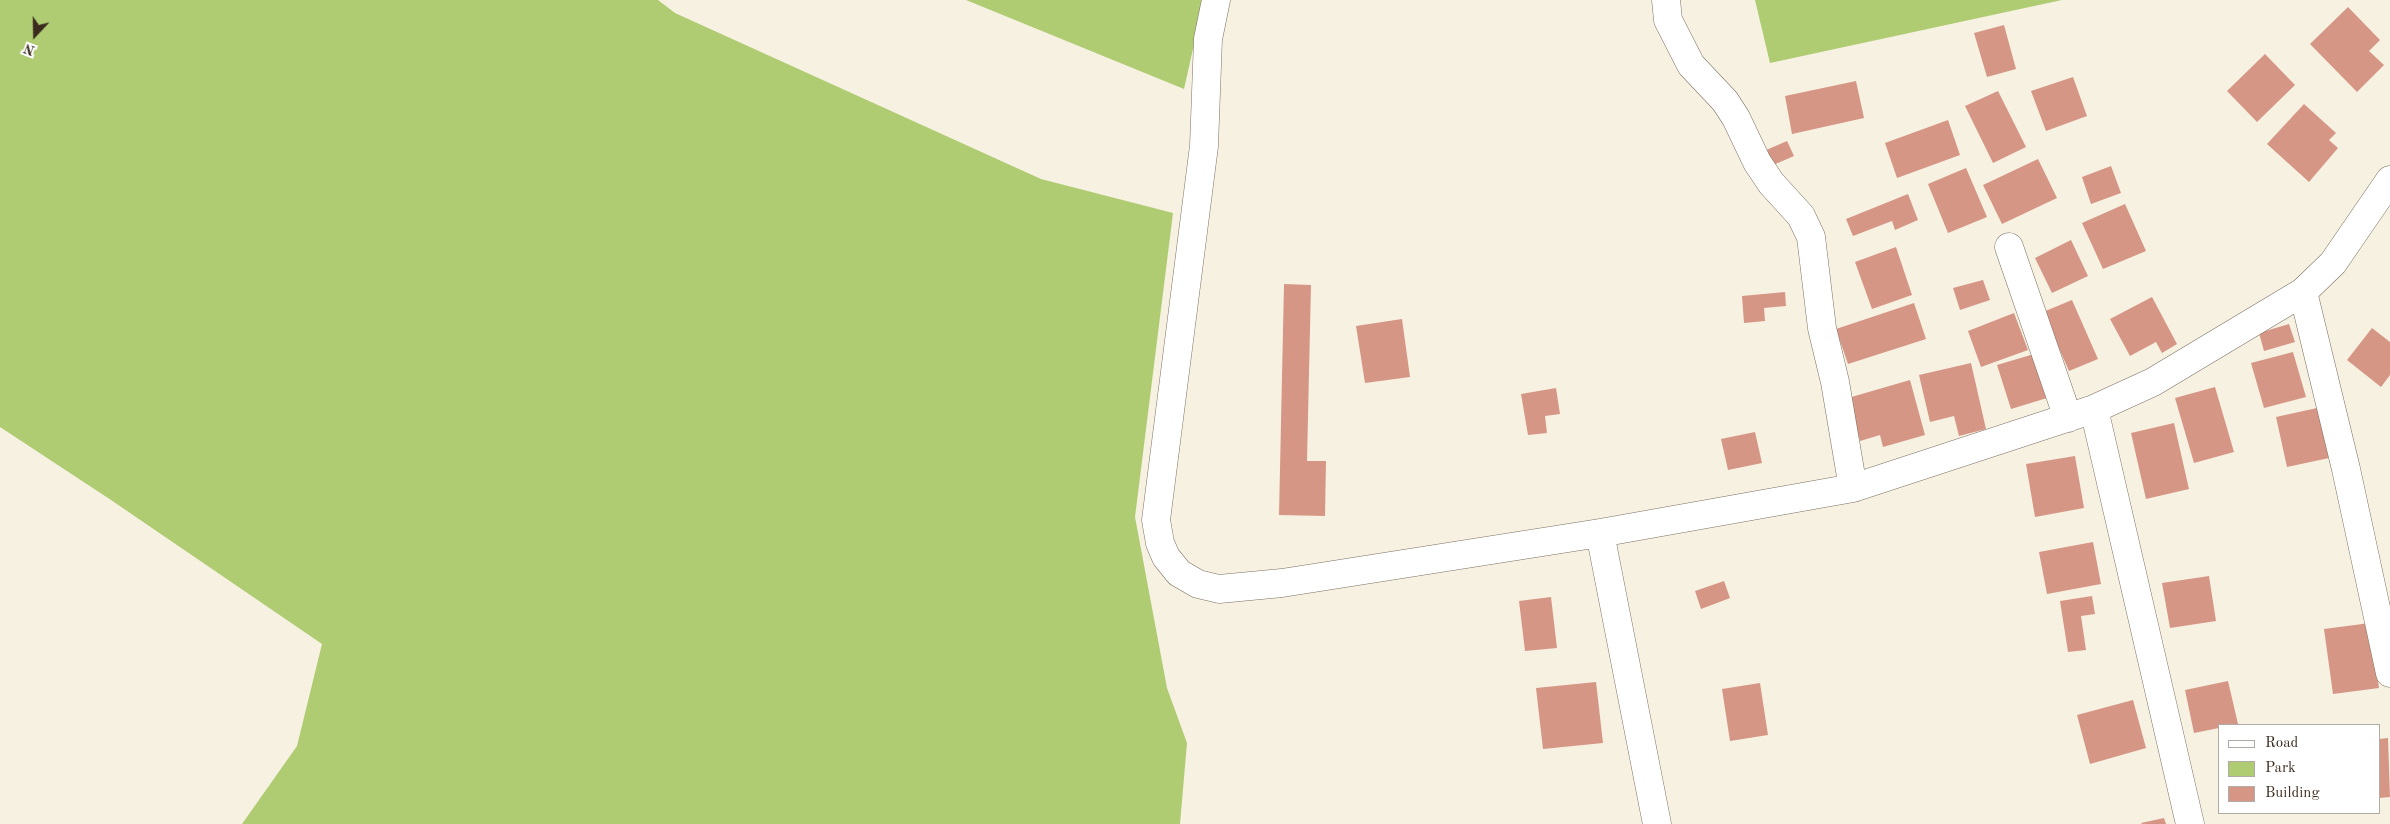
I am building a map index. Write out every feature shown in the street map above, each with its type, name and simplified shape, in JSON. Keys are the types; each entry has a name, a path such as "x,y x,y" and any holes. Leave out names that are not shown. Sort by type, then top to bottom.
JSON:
{"street":[{"path":"1216,0 1208,38 1204,146 1156,520 1160,543 1166,557 1179,573 1198,584 1219,589 1282,583 1600,533 1853,488 2094,409 2153,382 2303,292 2333,263 2390,180"},
{"path":"1666,0 1668,20 1691,65 1725,101 1736,118 1756,162 1771,183 1801,216 1811,237 1822,328 1835,382 1853,488"},
{"path":"2009,246 2068,418"},
{"path":"2303,292 2346,469 2390,673"},
{"path":"2094,409 2190,824"},
{"path":"1600,533 1657,824"}],"green space":[{"path":"0,0 658,0 675,13 1041,179 1173,213 1135,517 1167,688 1187,743 1180,824 242,824 297,746 322,644 0,427"},
{"path":"966,0 1204,0 1184,89"},
{"path":"1755,0 2062,0 1770,63"}],"building":[{"path":"2348,7 2380,40 2369,51 2384,65 2357,92 2310,44"},
{"path":"2004,25 2016,69 1987,77 1974,33"},
{"path":"2265,54 2295,85 2257,122 2227,91"},
{"path":"2073,77 2087,116 2046,131 2031,91"},
{"path":"1856,81 1864,118 1792,134 1785,96"},
{"path":"1998,91 2026,147 1993,163 1965,106"},
{"path":"2304,104 2336,133 2329,140 2338,148 2309,182 2267,144"},
{"path":"1948,120 1960,155 1897,178 1885,143"},
{"path":"1787,141 1794,156 1771,166 1764,151"},
{"path":"2038,159 2057,198 2002,224 1983,185"},
{"path":"2111,166 2121,193 2091,204 2082,177"},
{"path":"1966,168 1987,217 1948,233 1928,184"},
{"path":"1908,194 1918,220 1895,230 1892,221 1853,236 1846,219"},
{"path":"2125,204 2146,251 2103,269 2082,223"},
{"path":"2071,240 2088,276 2052,293 2035,258"},
{"path":"1896,247 1912,295 1872,309 1855,262"},
{"path":"1983,280 1990,300 1960,310 1953,288"},
{"path":"1284,284 1311,285 1307,461 1326,461 1325,516 1279,515"},
{"path":"1785,292 1786,306 1764,308 1765,321 1744,323 1742,296"},
{"path":"2152,297 2177,344 2162,353 2156,342 2130,356 2110,319"},
{"path":"2072,300 2098,359 2069,371 2043,312"},
{"path":"1914,303 1926,339 1848,364 1836,329"},
{"path":"2014,313 2028,350 1981,367 1968,331"},
{"path":"1402,319 1410,377 1365,383 1356,326"},
{"path":"2289,324 2295,342 2264,351 2259,333"},
{"path":"2372,328 2390,342 2390,375 2381,387 2347,360"},
{"path":"2293,352 2306,397 2264,408 2251,363"},
{"path":"2034,354 2047,398 2011,409 1997,365"},
{"path":"1971,363 1986,429 1959,436 1954,416 1930,422 1919,375"},
{"path":"1910,380 1925,435 1883,447 1880,435 1860,441 1848,398"},
{"path":"2215,387 2234,452 2194,463 2175,398"},
{"path":"1556,388 1560,414 1545,416 1547,433 1528,435 1521,394"},
{"path":"2317,408 2329,458 2287,467 2276,417"},
{"path":"2174,423 2189,489 2146,499 2131,433"},
{"path":"1755,432 1762,463 1728,470 1721,439"},
{"path":"2075,456 2084,508 2035,517 2026,464"},
{"path":"2093,542 2101,584 2047,594 2039,552"},
{"path":"2209,576 2216,621 2170,628 2162,583"},
{"path":"1724,581 1730,598 1701,609 1695,591"},
{"path":"2092,596 2095,614 2081,616 2086,650 2068,652 2060,601"},
{"path":"1551,597 1557,648 1525,651 1519,601"},
{"path":"2370,623 2379,688 2333,694 2324,629"},
{"path":"2228,681 2238,724 2218,724 2218,728 2194,733 2185,690"},
{"path":"1596,682 1603,743 1543,749 1536,688"},
{"path":"1760,683 1768,735 1730,741 1722,689"},
{"path":"2133,700 2146,748 2090,764 2077,715"},
{"path":"2388,738 2390,797 2380,798 2380,739"},
{"path":"2164,818 2166,824 2141,823"}]}
